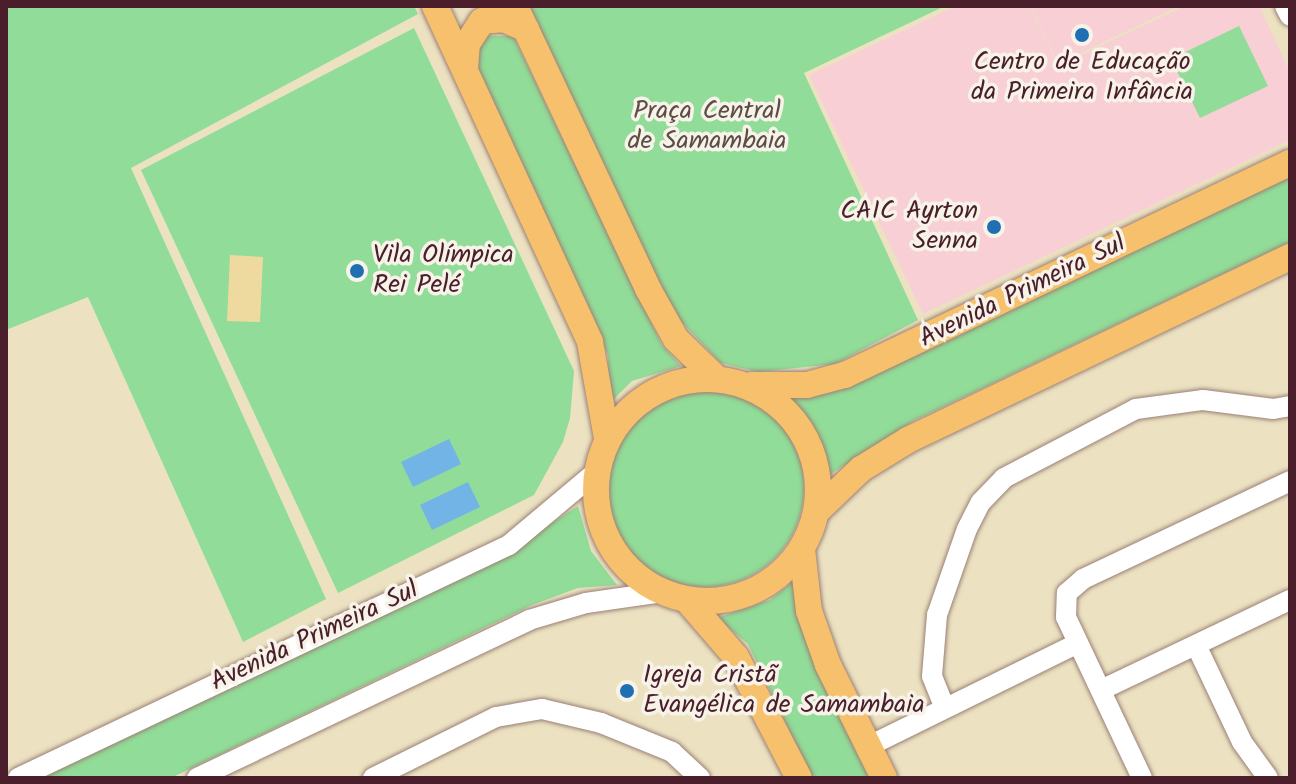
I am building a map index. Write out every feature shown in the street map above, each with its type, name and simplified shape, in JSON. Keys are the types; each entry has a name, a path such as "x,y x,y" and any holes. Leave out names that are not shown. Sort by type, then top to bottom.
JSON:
{"main road":[{"path":"435,6 590,342 607,438"},
{"path":"465,70 467,44 482,21 520,17 648,289 676,339 716,378"},
{"name":"Avenida Primeira Sul","path":"747,385 807,385 845,375 1290,163"},
{"path":"817,511 861,469 908,440 1290,257"},
{"path":"716,378 747,385 793,418 810,446 819,478 817,511 802,549 780,574 752,592 720,601 687,600 662,592 626,567 602,531 595,502 596,472 607,438 625,413 650,394 682,381 716,378"},
{"path":"802,549 809,611 828,665 884,778"},
{"path":"687,600 736,657 794,775"}],"street":[{"path":"1285,6 1290,16"},
{"path":"944,706 932,676 937,615 967,529 981,502 1004,478 1136,409 1203,400 1273,409 1290,406"},
{"name":"Avenida Primeira Sul","path":"18,778 509,545 596,472"},
{"path":"1142,778 1063,606 1072,586 1290,481"},
{"path":"197,778 529,620 586,603 662,592"},
{"path":"1101,690 1290,600"},
{"path":"869,746 944,706 1078,643"},
{"path":"1196,645 1242,742 1268,778"},
{"path":"373,778 496,717 542,709 601,723 672,752 700,778"}],"shaded area":[{"name":"CAIC Ayrton Senna","path":"956,6 1030,6 1058,66 1185,6 1259,6 1290,72 1290,140 923,314 809,75"},
{"name":"Centro de Educação da Primeira Infância","path":"1031,6 1179,6 1058,64"}],"green space":[{"path":"6,6 414,6 418,14 131,168 326,599 243,642 88,297 6,330"},
{"name":"Praça Central de Samambaia","path":"528,6 945,6 804,73 918,320 835,364 758,372 721,363 674,314"},
{"path":"1239,26 1268,86 1200,118 1171,59"},
{"name":"Vila Olímpica Rei Pelé","path":"414,28 574,371 570,418 563,442 534,495 338,593 141,170"},
{"path":"481,36 513,36 662,345 681,366 632,381 609,404 608,355 474,68"},
{"path":"1290,173 1290,242 913,421 826,477 812,428 783,396"},
{"path":"705,389 743,397 775,418 796,450 804,488 796,526 775,558 743,579 705,587 667,579 635,558 614,526 606,488 614,450 635,418 667,397"},
{"path":"578,506 591,551 617,585 578,588 532,605 171,778 41,778 515,547"},
{"path":"794,581 870,778 812,778 748,644 717,618 770,600"}],"sand":[{"path":"230,255 263,257 260,322 227,321"}],"water":[{"path":"449,439 461,464 413,487 401,462"},
{"path":"468,482 480,507 432,530 420,505"}],"place":[{"name":"Centro de Educação da Primeira Infância","path":"1082,35"},
{"name":"CAIC Ayrton Senna","path":"994,227"},
{"name":"Vila Olímpica Rei Pelé","path":"357,271"},
{"name":"Igreja Cristã Evangélica de Samambaia","path":"627,691"}]}
